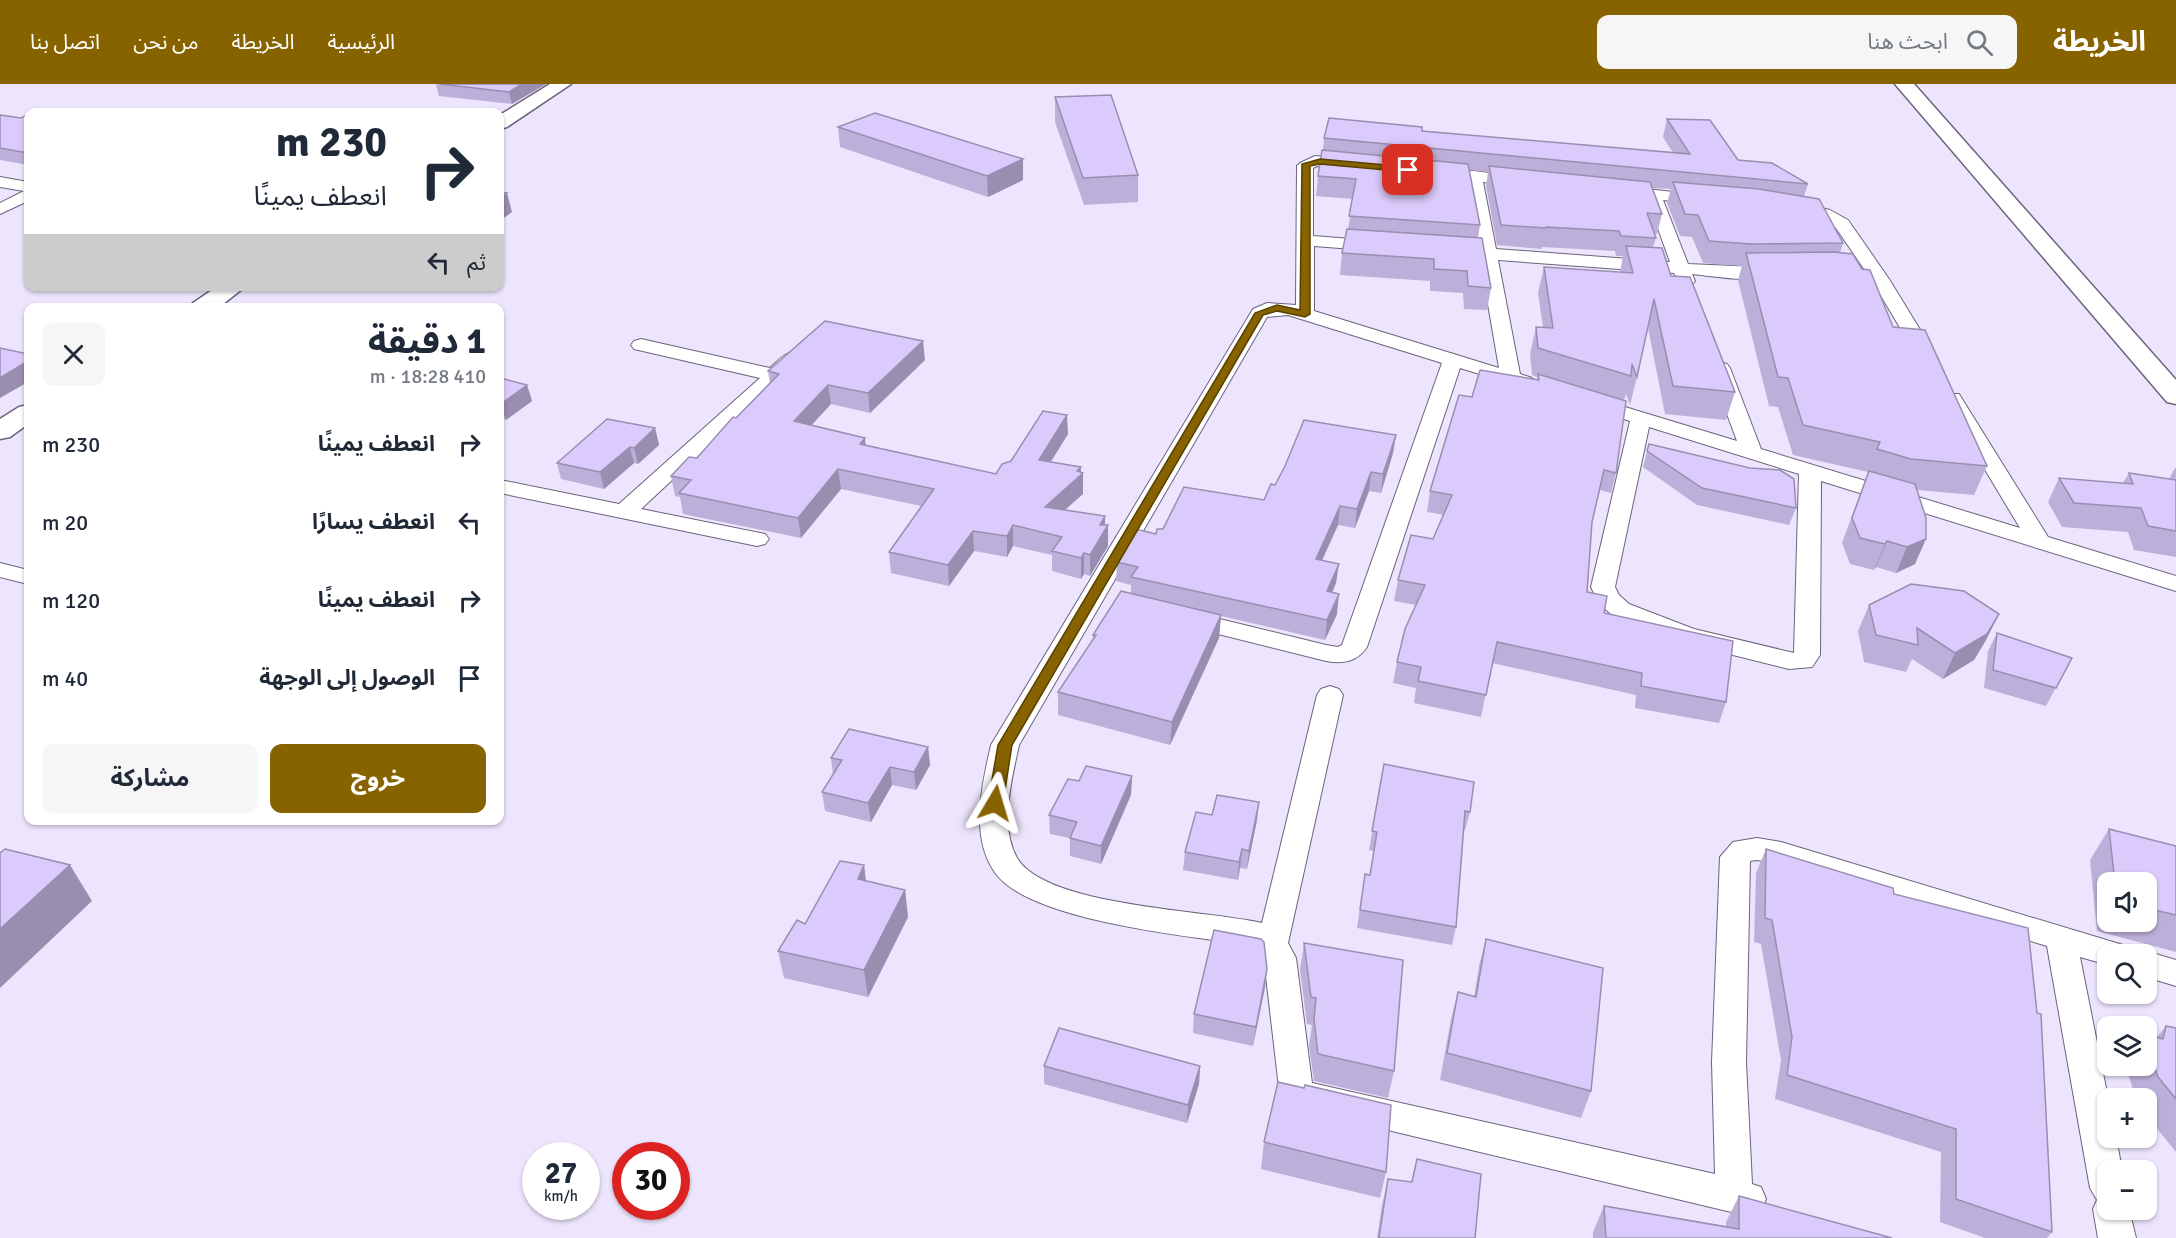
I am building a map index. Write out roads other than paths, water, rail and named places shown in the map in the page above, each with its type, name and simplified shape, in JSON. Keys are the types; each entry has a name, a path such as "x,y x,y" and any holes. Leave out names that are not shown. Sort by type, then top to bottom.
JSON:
{"main road":[{"path":"504,120 562,84"},
{"path":"1904,84 2176,396"},
{"path":"209,303 227,291"},
{"path":"0,430 24,415"}],"street":[{"path":"1305,314 1306,164 1320,161 1367,166"},
{"path":"1415,171 1534,182"},
{"path":"1474,176 1511,378"},
{"path":"0,182 24,186"},
{"path":"1606,189 1724,201"},
{"path":"1653,194 1694,301"},
{"path":"0,210 24,197"},
{"path":"1784,207 1815,211 1838,220 1880,279 2039,541"},
{"path":"1305,240 1397,247"},
{"path":"1431,250 1744,273 1786,271"},
{"path":"1860,276 1880,279"},
{"path":"1543,388 1305,314 1277,308 1260,313 1105,599 1005,745 993,826 1006,867 1019,880 1060,899 1098,909 1258,934 1272,944 1280,958 1296,1088 1303,1097 1734,1195 1777,1208"},
{"path":"641,345 775,375"},
{"path":"624,512 806,346"},
{"path":"1715,355 1752,452"},
{"path":"1163,614 1326,653 1340,655 1350,653 1453,360"},
{"path":"1576,398 2176,584"},
{"path":"1641,418 1603,586 1608,599 1620,609 1686,635 1789,661 1803,661 1807,655 1810,470"},
{"path":"504,489 757,539"},
{"path":"0,570 24,576"},
{"path":"1272,944 1330,695"},
{"path":"1734,1195 1729,1062 1735,857 1743,850 1757,849 1781,853 2097,949"},
{"path":"2061,938 2103,1160"},
{"path":"2157,968 2176,974"},
{"path":"2113,1220 2117,1238"}]}
